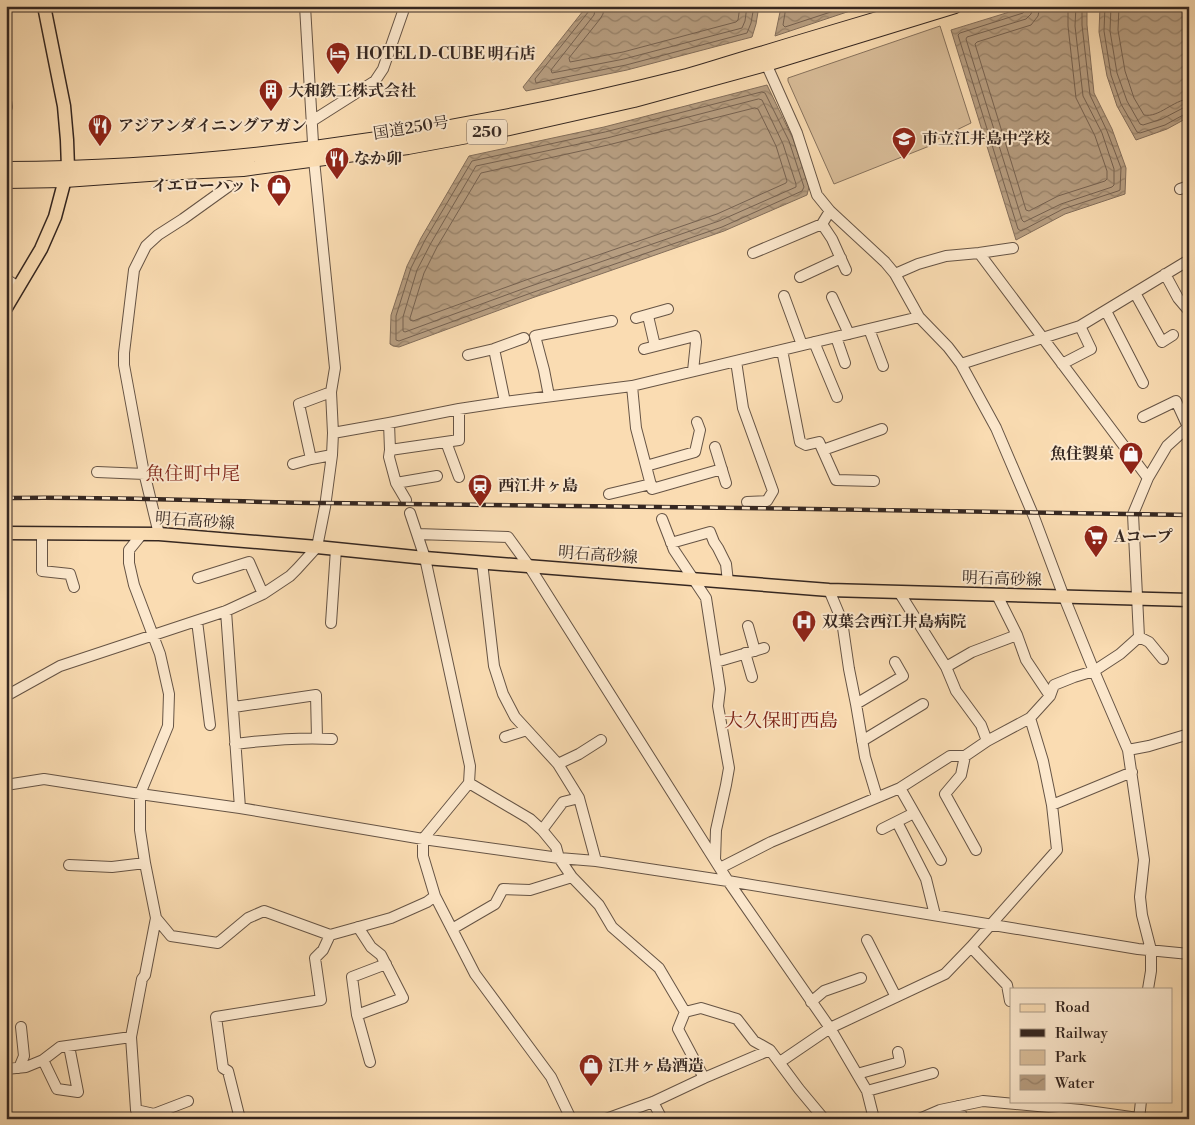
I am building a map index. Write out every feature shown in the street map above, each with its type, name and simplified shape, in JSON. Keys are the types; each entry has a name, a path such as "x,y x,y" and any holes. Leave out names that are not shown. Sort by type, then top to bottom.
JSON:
{"highway":[{"name":"国道250号","path":"6,169 67,174 163,173 243,169 314,154 408,147 500,130 634,100 921,6"},
{"name":"国道250号","path":"764,59 955,6"},
{"name":"国道250号","path":"6,181 67,174"}],"main road":[{"path":"6,308 56,217 67,174 64,106 44,6"},
{"name":"明石高砂線","path":"6,533 159,534 425,558 829,590 1189,600"}],"street":[{"path":"6,696 60,666 198,621 226,611 263,594 290,576 317,547 326,503 332,455 331,392 335,368 314,154 305,6"},
{"path":"312,121 375,80 383,69 405,6"},
{"path":"764,59 797,133 817,195 830,210 885,262 919,317 948,347 961,364 996,428 1034,517 1064,597 1128,750 1144,860 1140,897 1142,915 1151,950 1152,971 1148,988"},
{"path":"6,101 8,107 6,107"},
{"path":"159,534 144,474 124,365 134,270 146,246 158,235 229,186"},
{"path":"753,253 822,224 830,210"},
{"path":"822,224 832,239 846,270"},
{"path":"894,274 918,264 946,256 1013,248"},
{"path":"979,253 1148,478"},
{"path":"800,277 841,258"},
{"path":"961,364 1080,326 1189,260"},
{"path":"1165,274 1178,298 1189,310"},
{"path":"6,279 18,287"},
{"path":"1135,293 1162,342 1173,335"},
{"path":"784,296 802,345"},
{"path":"832,297 849,334"},
{"path":"636,318 668,310"},
{"path":"1106,311 1143,383"},
{"path":"648,316 650,348 695,336 693,371"},
{"path":"333,433 459,409 632,386 919,317"},
{"path":"549,396 535,336 612,321"},
{"path":"1062,364 1091,349 1080,326"},
{"path":"869,329 883,366"},
{"path":"836,337 845,363"},
{"path":"468,356 524,338"},
{"path":"814,342 837,397"},
{"path":"494,349 505,402"},
{"path":"782,350 800,442 806,444 819,442 836,480 874,481"},
{"path":"736,361 743,408 773,491 767,501 747,502"},
{"path":"632,386 636,428 652,489 722,470"},
{"path":"311,459 299,404 331,392"},
{"path":"717,864 900,788 950,756 965,756 987,741 1030,718 1050,696 1054,685 1074,676 1094,671 1120,654 1139,637 1134,514 1148,478 1167,446 1188,427 1176,401 1143,417"},
{"path":"390,450 459,440 459,409"},
{"path":"646,466 695,452 700,430 697,422"},
{"path":"389,423 389,457 396,483 406,500"},
{"path":"823,450 882,429"},
{"path":"446,442 459,477"},
{"path":"715,446 726,483"},
{"path":"293,464 332,455"},
{"path":"97,472 144,474"},
{"path":"396,483 437,476"},
{"path":"609,494 651,484"},
{"path":"410,512 425,558 470,766 469,783 423,839 423,856 435,896 475,974 551,1077 571,1119"},
{"path":"662,520 674,550 706,598 720,689 718,706 728,768 716,830 717,864"},
{"path":"671,543 710,532 726,564 728,582"},
{"path":"42,534 42,571 70,574 74,587"},
{"path":"142,534 129,550 129,563 134,585 160,654 168,694 168,726 140,794 140,830 156,918 131,1037 136,1110 154,1114 188,1101"},
{"path":"417,534 508,537 728,881 830,1028 868,1091 874,1119"},
{"path":"331,623 336,549"},
{"path":"198,578 249,562 263,594"},
{"path":"482,562 494,666 503,694 515,717 558,764 579,798 596,861"},
{"path":"829,590 842,621 865,757 877,797"},
{"path":"899,592 946,667 956,691 981,725 987,741"},
{"path":"997,595 1017,635 1026,660 1050,696"},
{"path":"226,611 240,808"},
{"path":"198,621 210,725"},
{"path":"748,626 755,651 752,677"},
{"path":"946,667 972,652 1017,635"},
{"path":"1139,637 1149,642 1163,659"},
{"path":"716,662 755,651"},
{"path":"856,704 903,676 895,662"},
{"path":"234,707 316,695 317,738"},
{"path":"862,741 923,704"},
{"path":"780,1062 830,1028 945,974 1057,850 1052,805 1043,761 1030,718"},
{"path":"505,737 527,730"},
{"path":"1128,750 1188,735"},
{"path":"235,744 277,739 332,739"},
{"path":"558,764 579,754 601,740"},
{"path":"965,756 962,774 945,794 976,850"},
{"path":"1052,805 1132,772"},
{"path":"6,785 44,778 240,808 423,839 559,858 596,861 728,881 1138,949 1189,954"},
{"path":"469,783 530,820 542,830 556,848 559,858 572,877 598,905 612,927 659,968 685,1012"},
{"path":"900,788 941,860"},
{"path":"542,830 563,802 579,798"},
{"path":"882,829 914,813"},
{"path":"897,822 926,879 935,914"},
{"path":"69,865 112,867 145,863"},
{"path":"452,929 495,904 503,889 530,890 572,877"},
{"path":"156,918 171,936 218,943 248,918 264,911 330,935 391,918 427,902 435,896"},
{"path":"357,1015 402,998 381,955 371,947 358,927"},
{"path":"240,1119 228,1072 223,1068 216,1017 321,1000 315,958 323,950 330,935"},
{"path":"868,940 896,997"},
{"path":"971,947 1007,984 1010,1001"},
{"path":"370,1062 357,1015 352,977 386,964"},
{"path":"811,1002 824,990 861,978"},
{"path":"685,1012 701,1008 736,1019 754,1041 770,1050 824,1119"},
{"path":"685,1012 678,1029 704,1078"},
{"path":"19,1068 24,1056 21,1027"},
{"path":"6,1069 26,1067 43,1060 60,1048 131,1037"},
{"path":"43,1060 57,1089 78,1092 69,1046"},
{"path":"606,1119 653,1102 770,1050"},
{"path":"857,1074 900,1062 898,1052"},
{"path":"868,1091 933,1073"},
{"path":"920,1119 940,1110 983,1100 1010,1101"},
{"path":"653,1102 662,1119"},
{"path":"1025,1102 1081,1114 1146,1119"},
{"path":"1139,1118 1141,1102"},
{"path":"958,1106 963,1119"},
{"path":"1186,1119 1189,1116"}],"green space":[{"path":"940,26 971,123 936,140 937,143 834,184 788,78"}],"water":[{"path":"587,6 759,6 752,37 627,70 526,91 523,87"},
{"path":"780,6 865,6 775,36"},
{"path":"1029,6 1087,6 1087,25 1094,93 1112,129 1126,168 1125,194 1065,214 1016,240 951,30"},
{"path":"1100,6 1189,6 1189,117 1167,129 1136,140 1117,106 1107,76 1099,32"},
{"path":"767,85 793,139 809,187 807,195 724,231 399,347 390,344 391,315 407,266 421,238 469,156 604,127"}],"railway":[{"path":"6,498 1189,515"}],"place":[{"name":"HOTEL D-CUBE 明石店","path":"338,75"},
{"name":"大和鉄工株式会社","path":"271,112"},
{"name":"アジアンダイニングアガン","path":"100,147"},
{"name":"市立江井島中学校","path":"904,160"},
{"name":"なか卯","path":"337,180"},
{"name":"イエローハット","path":"279,207"},
{"name":"魚住製菓","path":"1131,475"},
{"name":"西江井ヶ島","path":"480,507"},
{"name":"Aコープ","path":"1096,558"},
{"name":"双葉会西江井島病院","path":"804,643"},
{"name":"江井ヶ島酒造","path":"591,1087"}],"district":[{"name":"魚住町中尾","path":"193,474"},
{"name":"大久保町西島","path":"781,721"}]}
